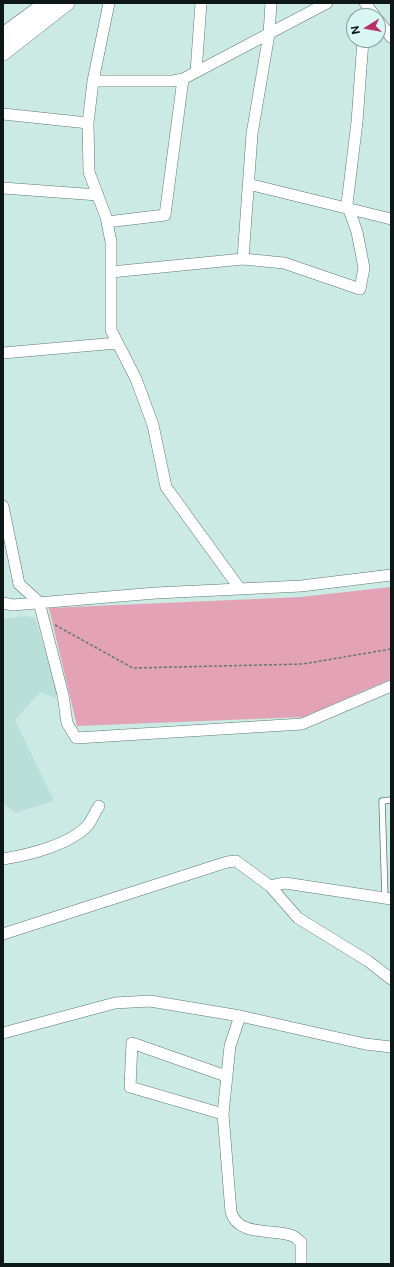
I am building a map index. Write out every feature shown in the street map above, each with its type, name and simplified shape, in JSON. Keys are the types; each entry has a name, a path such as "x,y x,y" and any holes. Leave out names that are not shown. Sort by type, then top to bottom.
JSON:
{"street":[{"path":"3,55 4,34 47,3"},
{"path":"3,55 67,3"},
{"path":"109,3 93,81 88,123 89,172 107,222 111,242 111,330 136,379 153,426 166,487 240,589"},
{"path":"196,72 201,3"},
{"path":"243,259 252,134 269,34 271,3"},
{"path":"93,81 173,81 183,79 327,3"},
{"path":"111,272 243,259 284,263 360,289 364,268 357,232 347,204 357,122 362,48"},
{"path":"107,222 165,215 183,79"},
{"path":"3,114 88,123"},
{"path":"248,184 391,219"},
{"path":"3,188 98,194"},
{"path":"3,353 117,343"},
{"path":"3,506 19,584 40,607 63,695 67,723 76,738 302,724 391,686"},
{"path":"6,606 40,607 240,589 301,586 391,575"},
{"path":"3,859 27,855 51,847 77,834 88,825 99,806"},
{"path":"3,934 227,862 236,861 270,886 298,918 368,961 391,979"},
{"path":"270,886 285,883 388,899"},
{"path":"3,1033 96,1007 134,1001 169,1003 240,1016 365,1044 391,1047"},
{"path":"240,1016 230,1046 223,1114 233,1219 239,1225 250,1229 293,1236 301,1242 301,1264"},
{"path":"223,1114 130,1087 132,1043 226,1076"}],"lane":[{"path":"388,899 382,801 391,800"}],"path":[{"path":"40,607 53,623 133,668 303,664 391,649"}],"shaded area":[{"path":"391,587 391,679 303,717 77,726 49,608 301,597"},
{"path":"25,616 35,618 58,693 55,698 40,692 15,720 54,801 15,813 3,803 3,619"}]}
